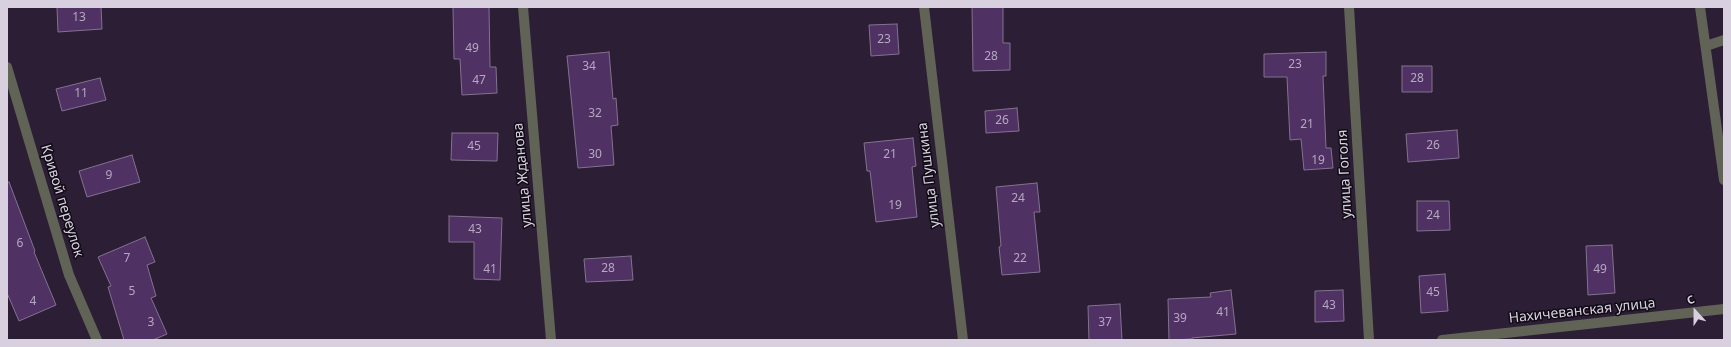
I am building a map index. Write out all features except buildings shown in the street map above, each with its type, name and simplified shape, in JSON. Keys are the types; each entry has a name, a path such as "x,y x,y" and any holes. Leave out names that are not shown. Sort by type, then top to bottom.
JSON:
{"street":[{"name":"улица Жданова","path":"523,7 551,340"},
{"name":"улица Пушкина","path":"924,7 963,340"},
{"name":"улица Гоголя","path":"1349,7 1370,340"},
{"path":"1700,7 1724,180"},
{"path":"1706,46 1724,40"},
{"name":"Кривой переулок","path":"7,67 69,275 96,340"},
{"name":"Нахичеванская улица","path":"1442,340 1724,309"}]}
